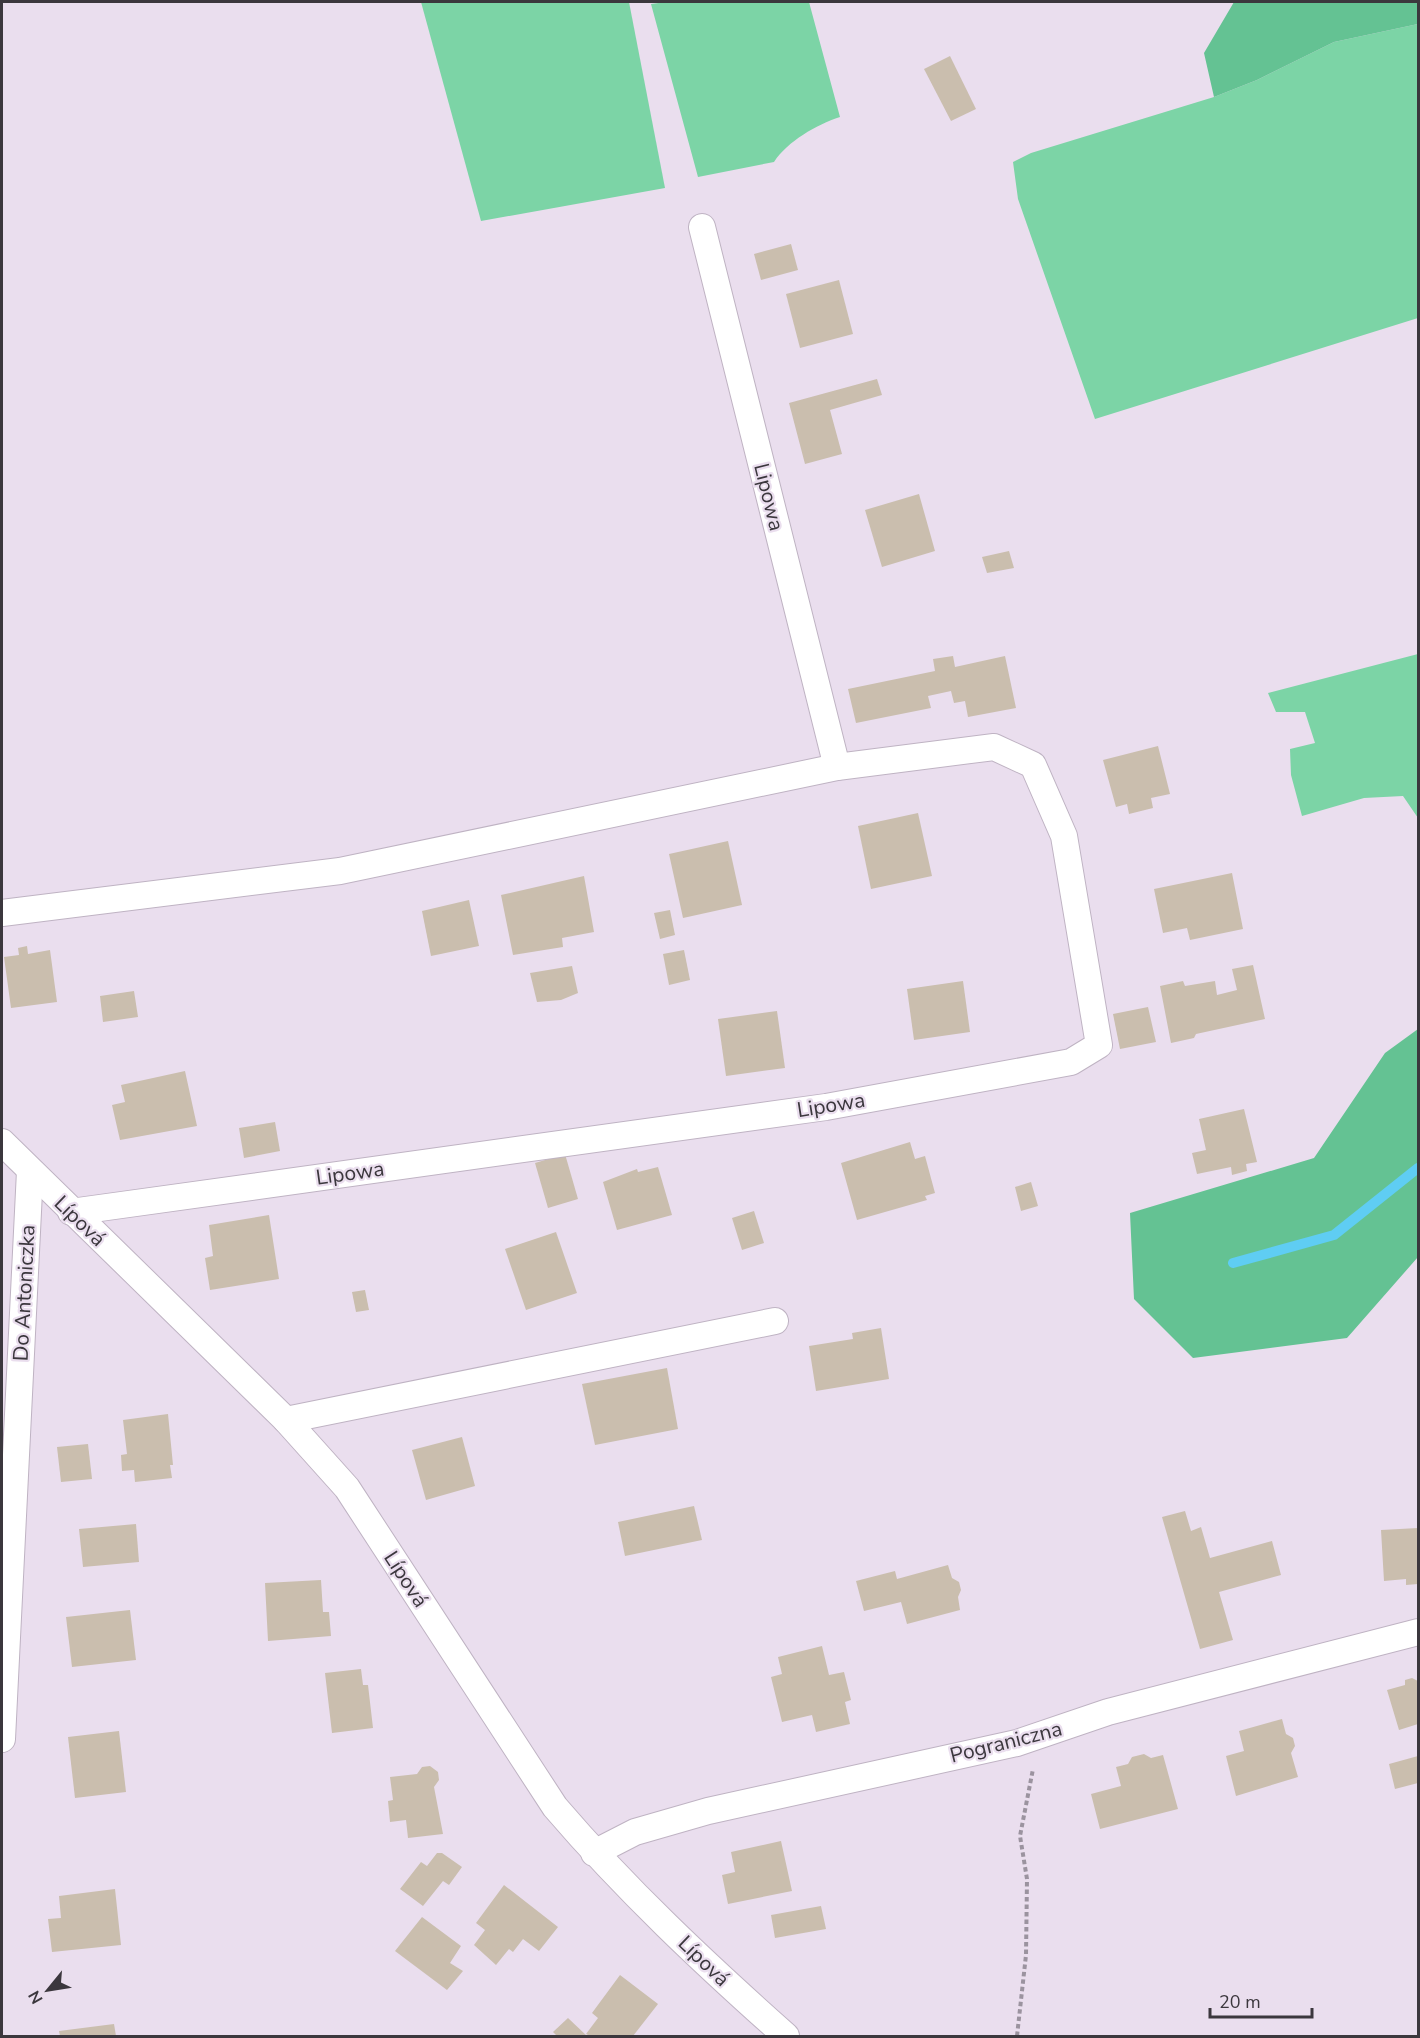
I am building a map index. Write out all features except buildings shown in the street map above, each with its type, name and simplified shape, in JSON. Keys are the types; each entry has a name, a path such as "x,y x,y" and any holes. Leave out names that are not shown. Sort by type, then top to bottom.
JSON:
{"street":[{"name":"Lipowa","path":"702,226 837,767"},
{"name":"Lipowa","path":"2,913 340,871 837,767 994,747 1033,765 1064,836 1099,1045 1071,1062 826,1107 71,1212"},
{"name":"Lípová","path":"2,1142 286,1420 347,1488 555,1807 594,1853 705,1963 786,2037"},
{"name":"Do Antoniczka","path":"2,1739 30,1171"},
{"path":"286,1420 776,1321"},
{"name":"Pograniczna","path":"594,1853 635,1832 708,1811 1017,1743 1108,1712 1419,1632"}],"path":[{"path":"1017,2037 1026,1955 1027,1879 1020,1836 1039,1736"}],"green space":[{"path":"421,2 629,2 665,188 481,221"},
{"path":"666,2 809,2 840,117 803,135 787,147 774,162 698,177 651,4"},
{"path":"1234,2 1418,2 1418,24 1334,42 1257,80 1214,97 1204,53"},
{"path":"1418,24 1418,318 1095,419 1018,199 1013,162 1031,153 1214,97 1257,80 1334,42"},
{"path":"1418,654 1418,818 1403,796 1364,798 1302,816 1291,775 1290,749 1315,743 1305,712 1276,712 1268,693"},
{"path":"1418,1029 1418,1257 1347,1338 1193,1358 1134,1299 1130,1213 1314,1158 1385,1053"}],"waterway":[{"path":"1233,1263 1334,1235 1418,1168"}]}
